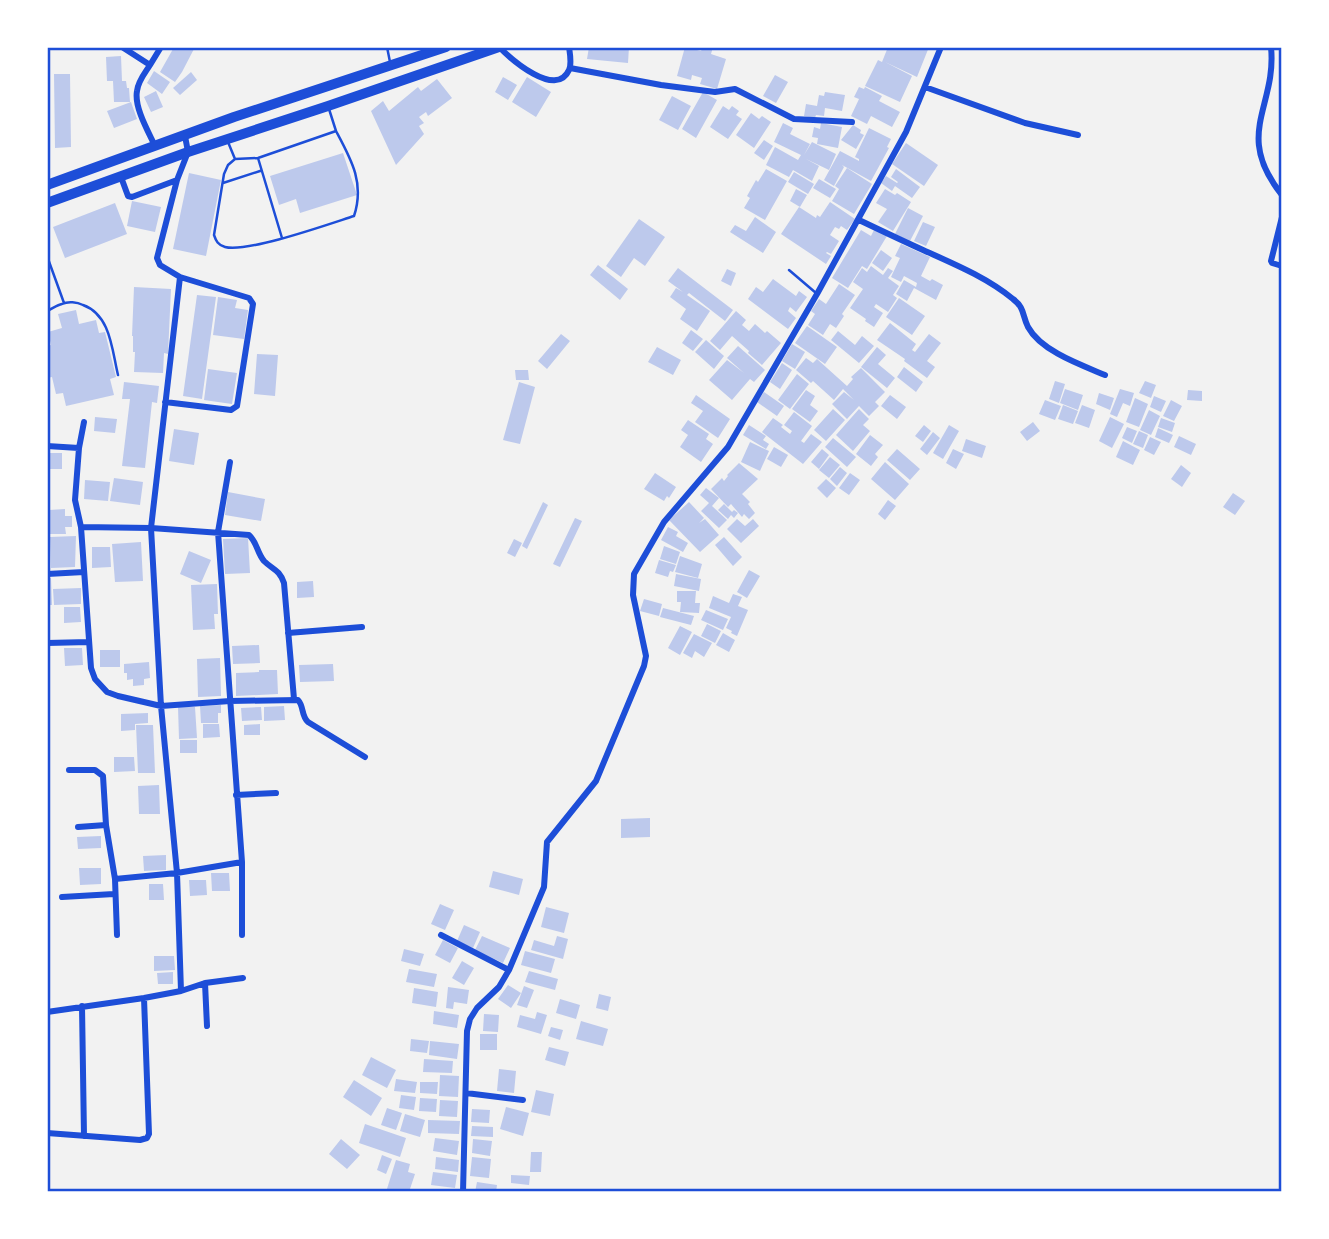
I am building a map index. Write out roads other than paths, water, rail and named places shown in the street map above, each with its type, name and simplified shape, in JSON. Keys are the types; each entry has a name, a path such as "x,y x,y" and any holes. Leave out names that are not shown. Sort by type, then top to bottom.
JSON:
{"main road":[{"path":"47,185 234,117 446,47"},
{"path":"47,203 483,50 499,47"}],"street":[{"path":"122,47 150,65"},
{"path":"155,146 136,98 139,83 161,47"},
{"path":"499,47 523,68 546,80 566,75 570,68 569,47"},
{"path":"463,1192 467,1031 470,1019 477,1008 499,987 509,970 544,887 547,842 596,781 644,666 646,656 633,595 634,574 664,522 728,447 859,220 906,132 941,47"},
{"path":"1271,47 1272,69 1260,117 1258,146 1273,184 1282,195"},
{"path":"570,68 715,92 735,89 794,119 852,122"},
{"path":"925,87 1025,122 1078,135"},
{"path":"165,402 235,409 253,304 249,298 180,277 159,264 156,258 177,180 188,152 185,136"},
{"path":"121,177 128,196 132,197 177,180"},
{"path":"1282,217 1271,261 1282,267"},
{"path":"859,220 988,281 1016,300 1038,340 1066,359 1105,375"},
{"path":"180,277 151,528 161,706 177,873 181,991"},
{"path":"85,422 79,448 75,500 81,527 91,668 100,686 118,696 161,706 298,700 307,722 365,757"},
{"path":"47,446 79,448"},
{"path":"230,463 218,532 242,862 242,935"},
{"path":"81,527 151,528 249,535 263,560 276,569 284,583 294,699"},
{"path":"47,574 84,572"},
{"path":"288,633 362,628"},
{"path":"47,643 89,642"},
{"path":"69,770 95,769 103,776 106,825 115,880 117,935"},
{"path":"236,795 276,793"},
{"path":"78,828 106,825"},
{"path":"115,880 242,862"},
{"path":"62,897 114,894"},
{"path":"441,935 509,970"},
{"path":"47,1012 144,998 205,983 243,978"},
{"path":"205,983 207,1026"},
{"path":"47,1133 140,1140 147,1138 144,998"},
{"path":"82,1006 84,1136"},
{"path":"466,1093 523,1100"}],"lane":[{"path":"387,47 391,65"},
{"path":"328,106 336,131 353,162 358,187 358,205 354,216 261,244 231,248 218,243 214,235 223,183 226,169 235,159 258,158 336,131"},
{"path":"227,139 235,159"},
{"path":"258,158 282,238"},
{"path":"223,183 261,171"},
{"path":"47,256 64,303"},
{"path":"789,270 817,294"},
{"path":"47,312 64,303 79,303 97,313 108,331 118,375"}]}
